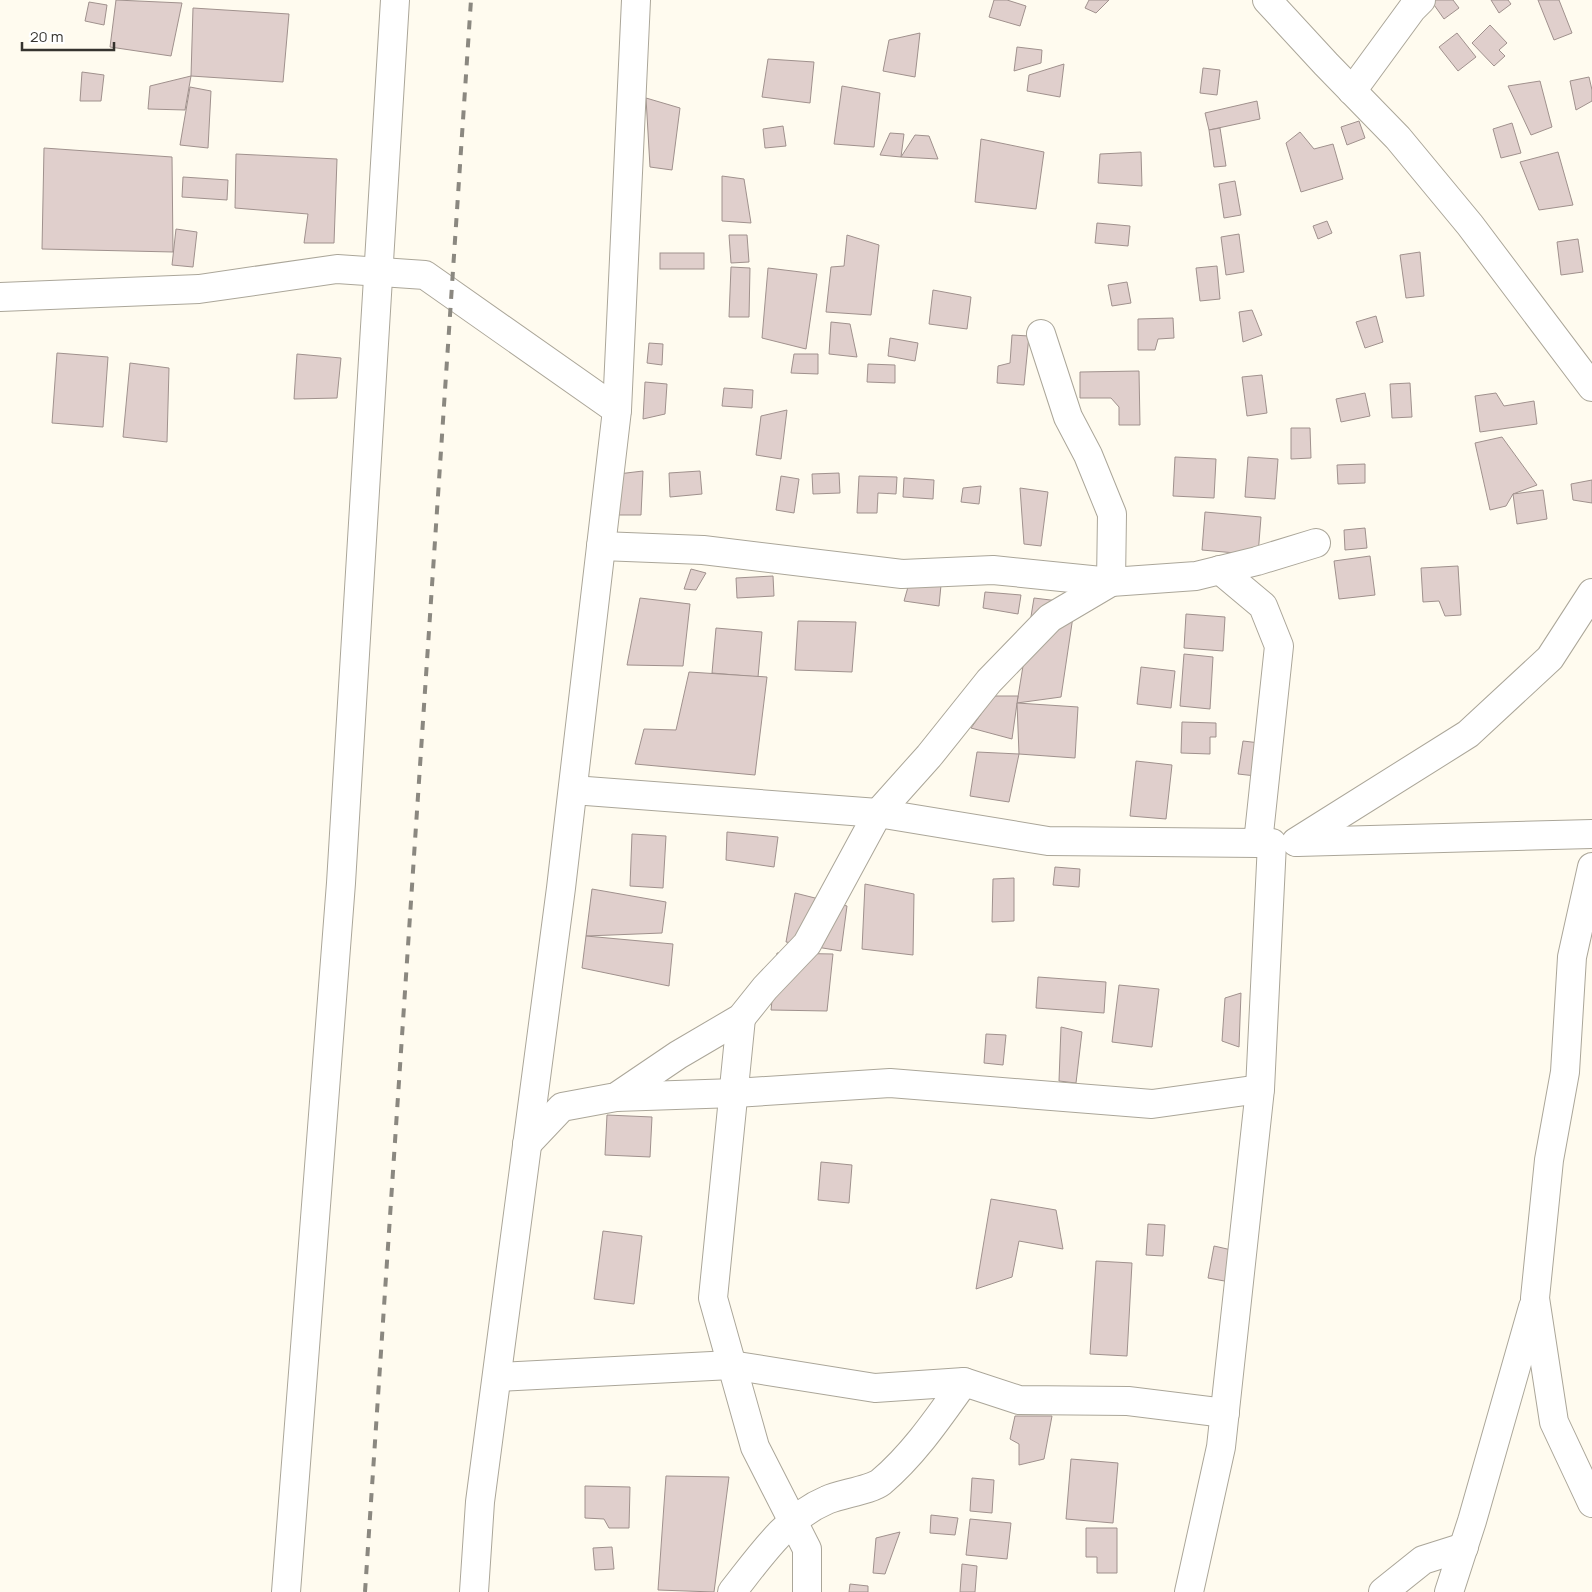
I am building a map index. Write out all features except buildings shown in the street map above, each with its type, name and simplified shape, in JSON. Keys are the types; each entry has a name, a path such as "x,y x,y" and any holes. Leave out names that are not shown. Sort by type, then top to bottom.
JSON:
{"street":[{"path":"286,1592 341,883 395,0"},
{"path":"474,1592 480,1502 573,790 617,410 636,0"},
{"path":"1267,0 1398,138 1470,225 1592,387"},
{"path":"1352,91 1412,9 1421,0"},
{"path":"0,297 198,289 337,269 426,275 617,410"},
{"path":"1041,334 1068,417 1088,455 1112,514 1112,582"},
{"path":"601,546 703,550 902,574 993,570 1112,582 1196,576 1257,561 1316,543"},
{"path":"1189,1592 1221,1447 1225,1413 1260,1089 1275,843 1279,646 1263,606 1220,570"},
{"path":"616,1097 678,1055 741,1018 764,988 807,944 878,813 929,756 989,681 1050,618 1112,582"},
{"path":"1275,843 1468,734 1550,658 1592,594"},
{"path":"573,790 878,813 1048,841 1275,843 1592,834"},
{"path":"1450,1592 1535,1298 1549,1160 1565,1072 1572,958 1592,867"},
{"path":"741,1018 713,1298 755,1447 807,1548 807,1592"},
{"path":"527,1144 562,1108 616,1097 735,1093 890,1083 1152,1104 1260,1089"},
{"path":"1535,1298 1554,1422 1592,1503"},
{"path":"497,1377 731,1365 875,1388 964,1382 1019,1400 1128,1401 1225,1413"},
{"path":"732,1592 763,1553 793,1520 826,1500 879,1484 917,1446 964,1382"},
{"path":"1383,1592 1422,1560 1464,1547"}],"railway":[{"path":"365,1592 471,0"}]}
